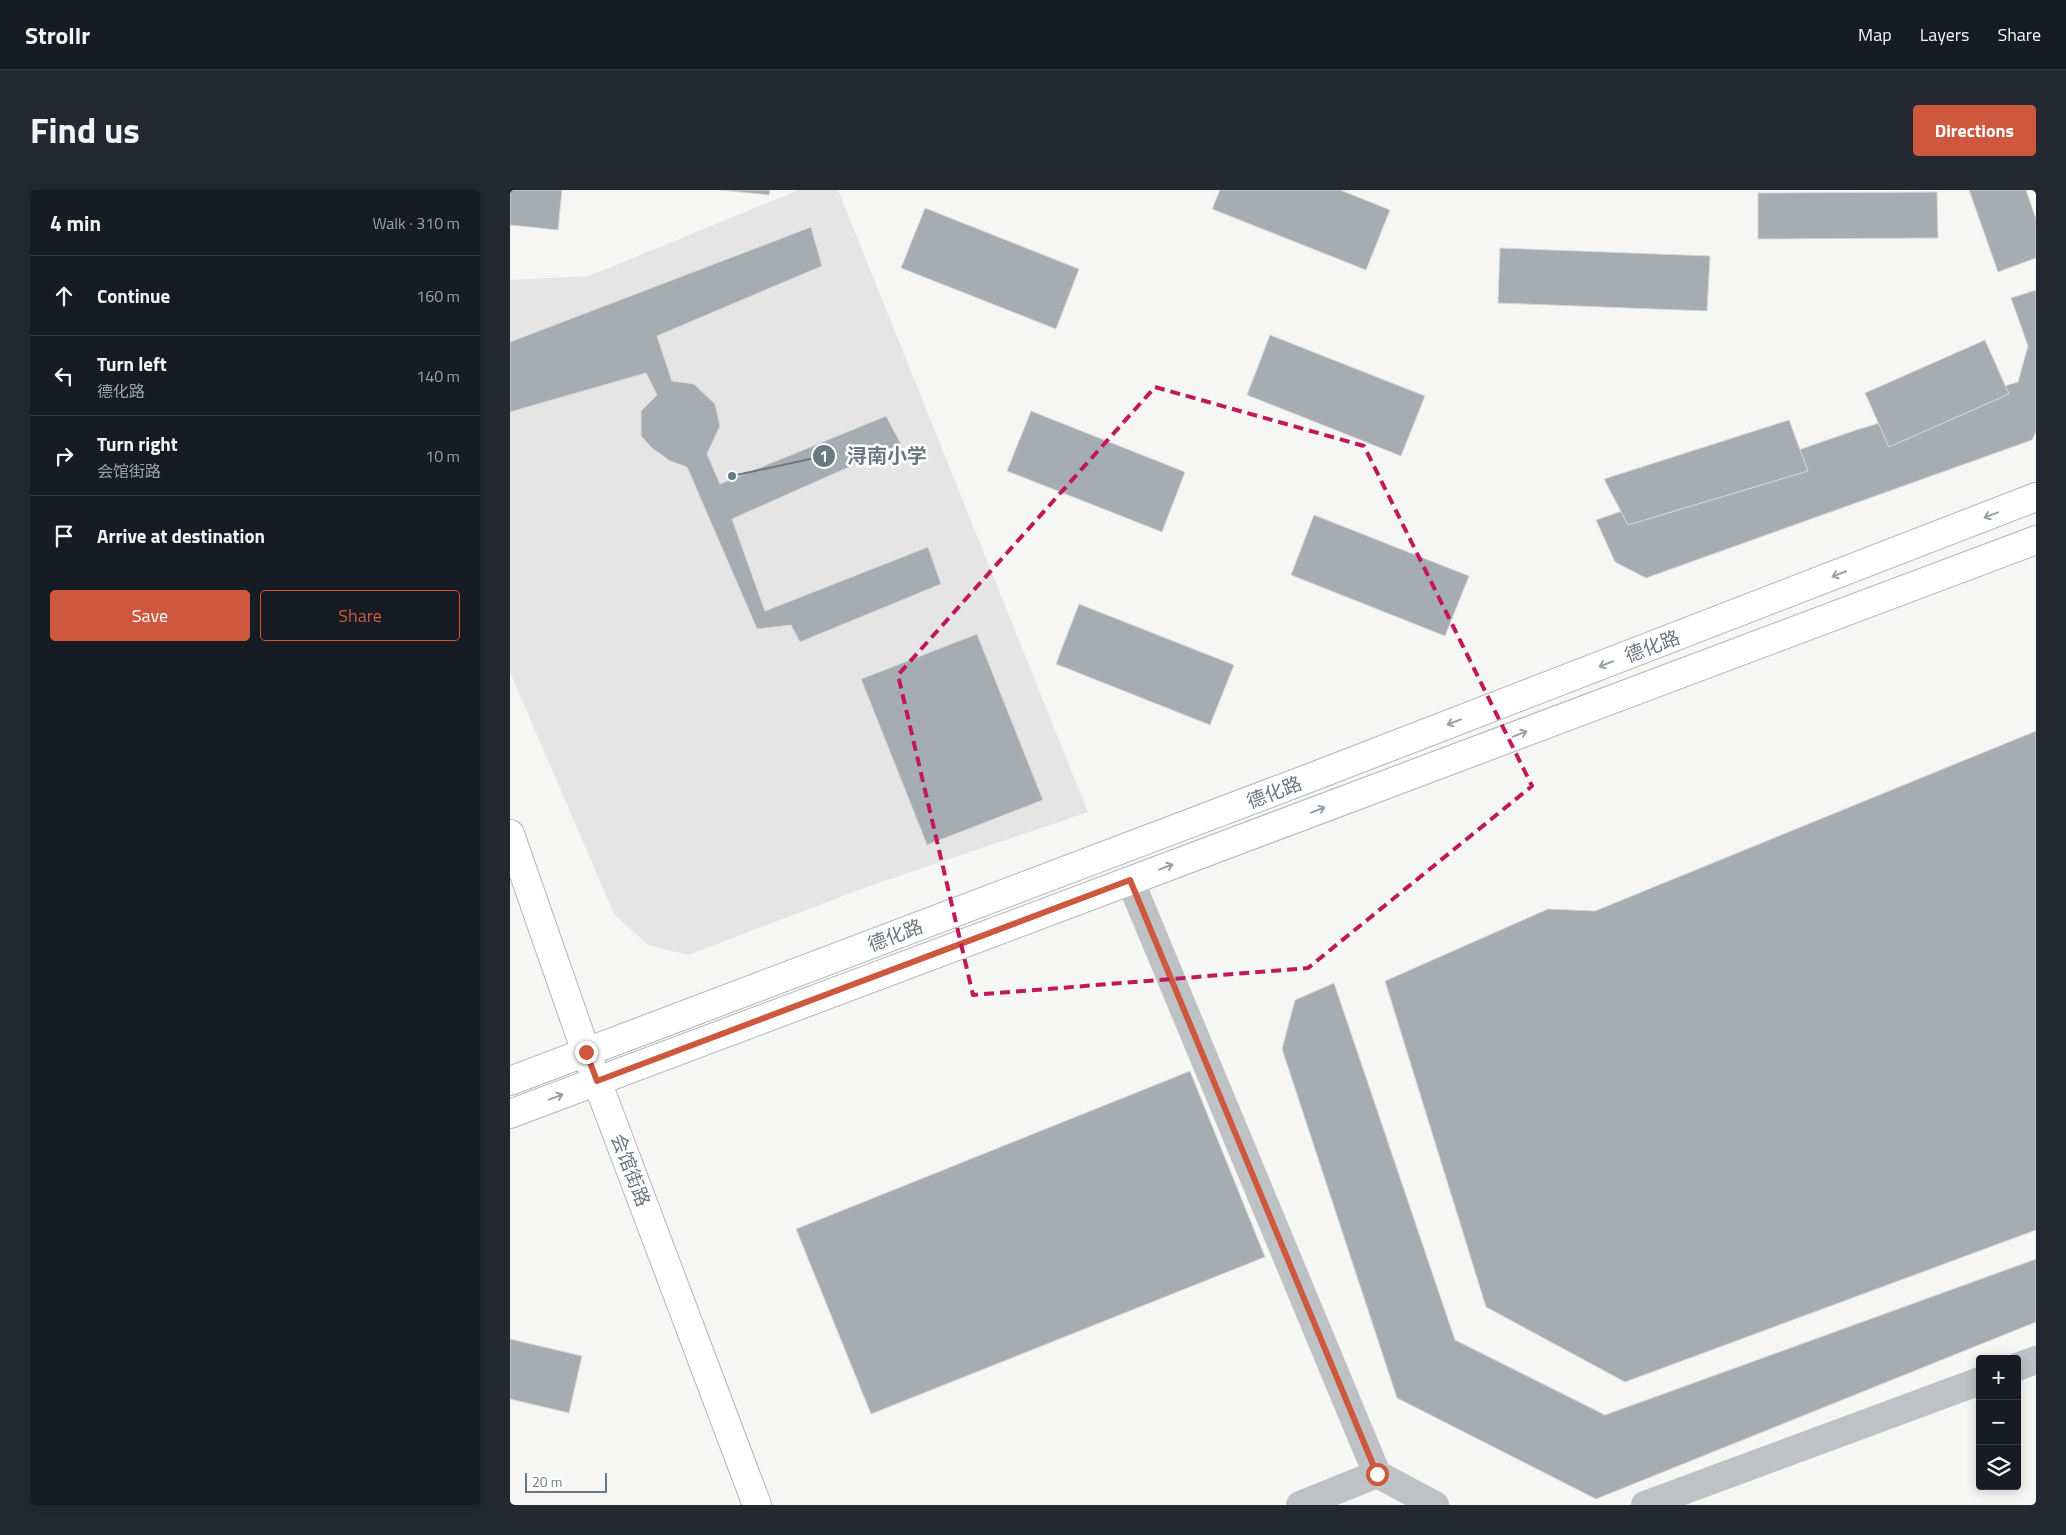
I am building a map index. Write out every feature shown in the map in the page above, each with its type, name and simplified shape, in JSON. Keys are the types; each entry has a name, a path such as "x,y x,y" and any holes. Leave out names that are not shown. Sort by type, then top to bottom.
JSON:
{"main road":[{"name":"德化路","path":"510,1081 1312,777 2036,497"},
{"name":"德化路","path":"510,1114 2036,540"},
{"name":"会馆街路","path":"510,834 586,1052 757,1505"}],"street":[{"path":"1130,880 1377,1474 1435,1505"},
{"path":"2021,1366 2036,1360"},
{"path":"1645,1505 1976,1382"},
{"path":"1300,1505 1377,1474"}],"highlighted area":[{"path":"1155,387 1364,446 1532,786 1308,968 973,995 898,675"}],"shaded area":[{"path":"799,190 838,190 1088,812 864,888 688,955 648,945 614,914 510,672 510,280 589,276"}],"building":[{"path":"510,190 562,190 558,230 510,225"},
{"path":"720,190 770,190 769,195"},
{"path":"1220,190 1340,190 1390,210 1366,270 1212,209"},
{"path":"1969,190 2026,190 2036,219 2036,258 1998,272"},
{"path":"1937,192 1938,238 1758,239 1758,193"},
{"path":"925,208 1079,269 1056,329 901,268"},
{"path":"811,227 822,266 657,336 672,381 694,384 715,404 720,426 707,454 720,484 886,416 901,444 732,519 765,611 928,547 941,584 800,642 791,625 757,629 687,467 670,461 652,448 641,436 641,411 657,395 646,373 510,412 510,342"},
{"path":"1500,248 1710,256 1707,311 1498,303"},
{"path":"2036,290 2036,432 2032,440 1646,578 1615,562 1596,520 1856,430 2018,382 2028,346 2011,298"},
{"path":"1270,335 1425,396 1401,456 1247,395"},
{"path":"1985,340 2009,394 1889,447 1865,393"},
{"path":"1031,411 1185,472 1162,532 1007,471"},
{"path":"1789,420 1808,471 1628,525 1604,479"},
{"path":"1314,515 1469,576 1445,636 1291,575"},
{"path":"1079,604 1234,665 1210,725 1056,664"},
{"path":"977,634 1043,800 927,845 861,679"},
{"path":"2036,731 2036,1230 1625,1382 1486,1307 1385,981 1548,909 1595,911"},
{"path":"1334,983 1455,1340 1605,1415 2036,1259 2036,1322 1596,1499 1397,1398 1282,1049 1295,1000"},
{"path":"1190,1071 1265,1257 871,1414 796,1229"},
{"path":"510,1339 582,1356 569,1413 510,1399"}],"place":[{"name":"浔南小学","path":"732,476"}],"route":[{"path":"586,1052 597,1081 1130,880 1377,1474"}]}
